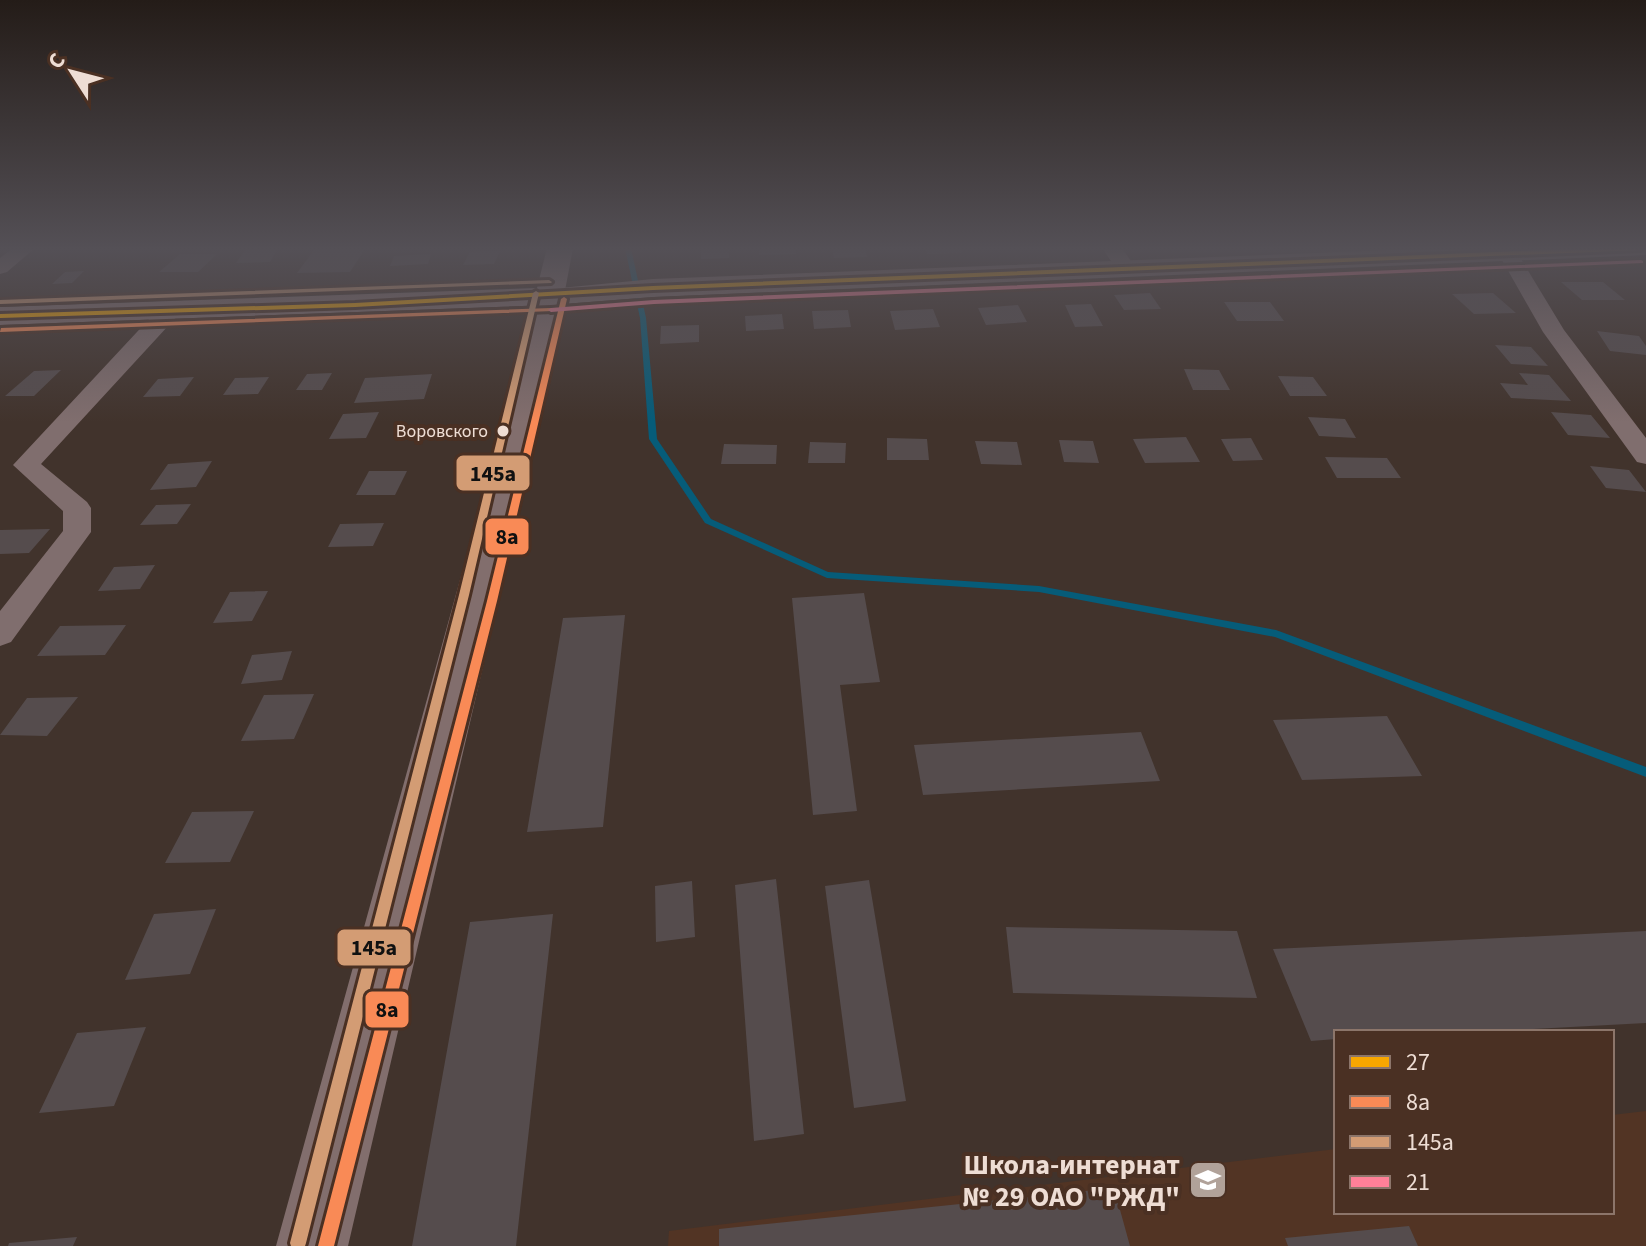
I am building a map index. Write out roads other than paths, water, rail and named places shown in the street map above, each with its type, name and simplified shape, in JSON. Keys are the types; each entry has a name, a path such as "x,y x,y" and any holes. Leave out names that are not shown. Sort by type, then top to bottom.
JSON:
{"main road":[{"path":"0,316 230,306"},
{"path":"312,1246 478,598 548,306"}],"street":[{"path":"1539,306 1554,332 1646,456"},
{"path":"0,634 77,532 77,508 26,465 172,308"}],"waterway":[{"path":"640,306 653,439 708,521 827,575 1039,589 1276,634 1646,772"}],"place":[{"name":"Воровского","path":"503,431"},
{"name":"Школа-интернат № 29 ОАО \"РЖД\"","path":"1208,1180"}]}
